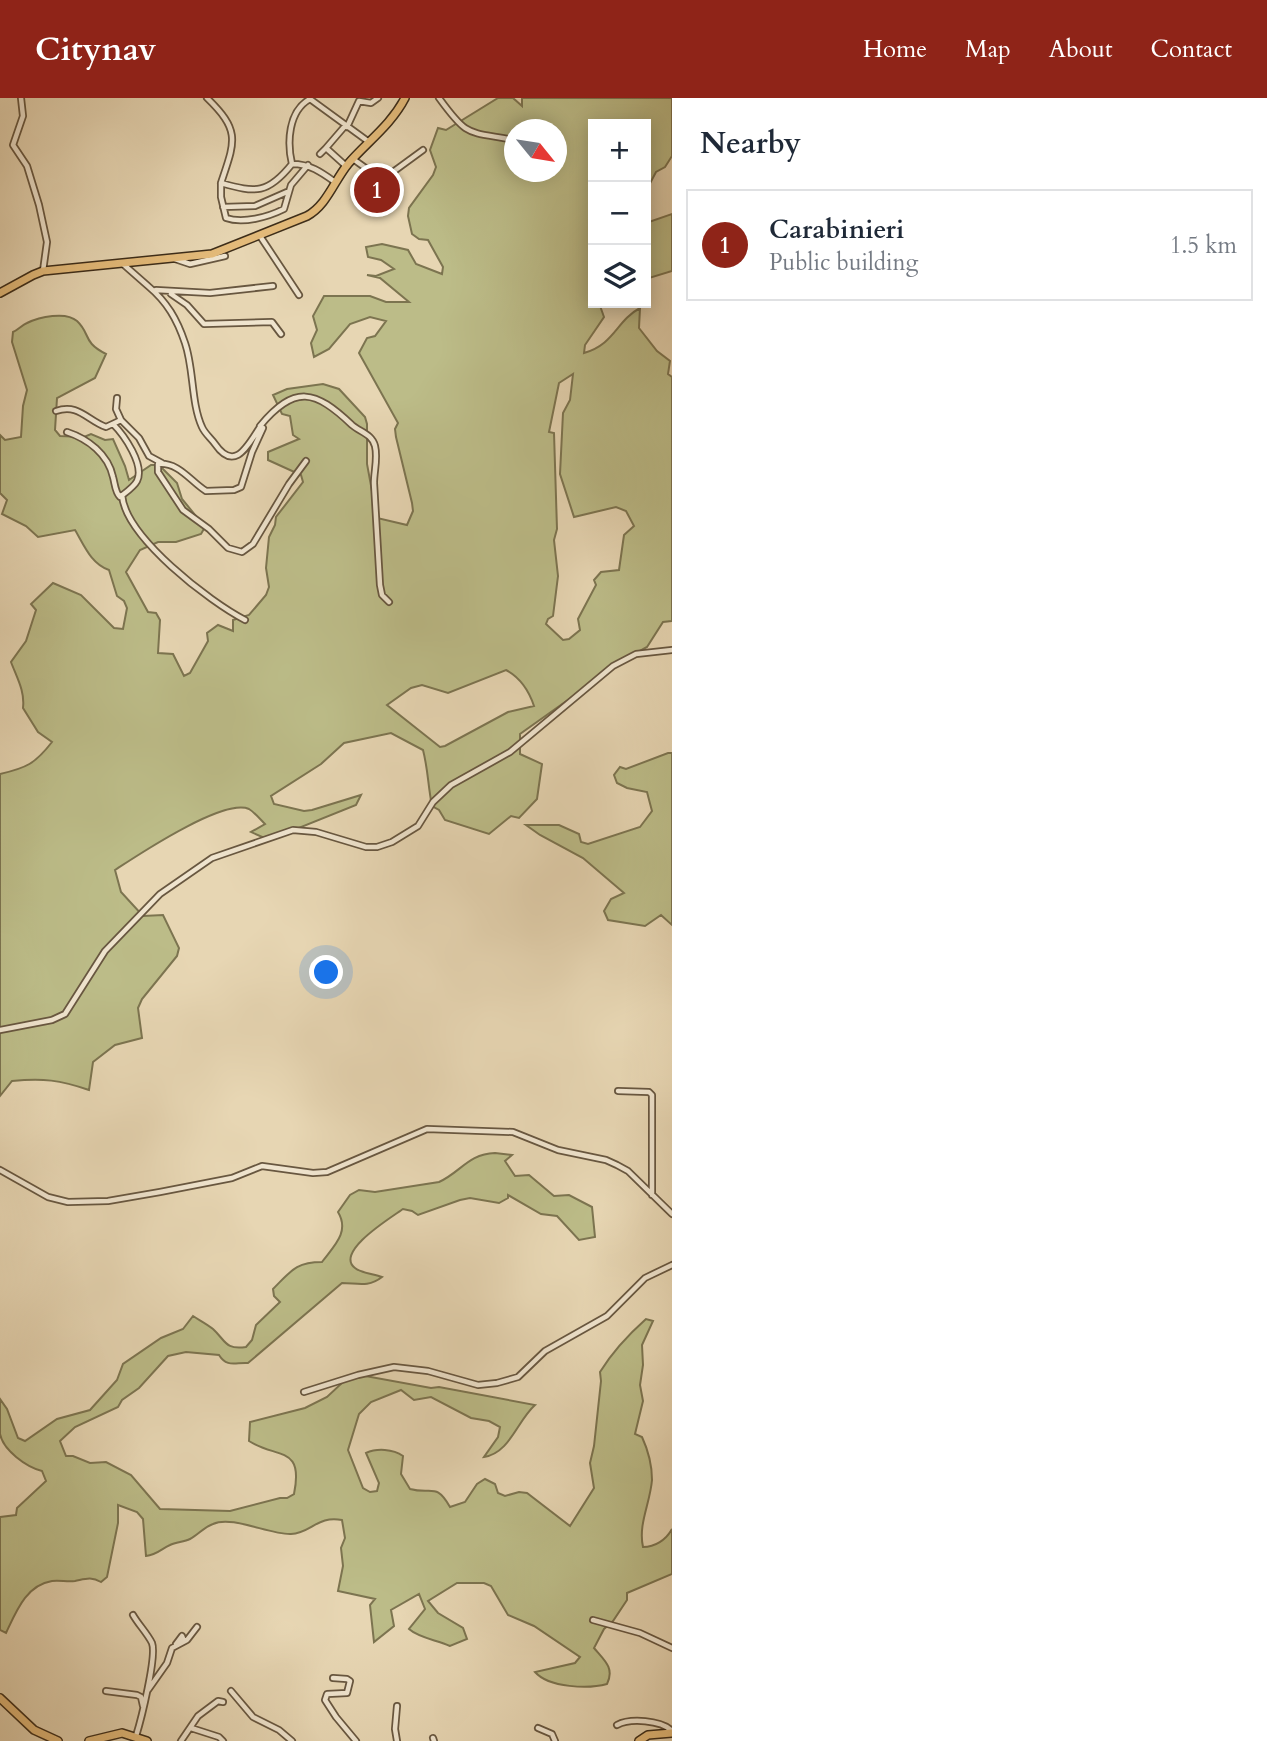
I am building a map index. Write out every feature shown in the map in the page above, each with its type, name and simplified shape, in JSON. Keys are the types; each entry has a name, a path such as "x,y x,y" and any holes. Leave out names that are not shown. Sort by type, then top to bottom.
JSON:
{"main road":[{"path":"0,293 43,271 212,254 313,212 346,166 394,117 405,98"},
{"path":"0,1698 34,1730 58,1741"},
{"path":"639,1741 648,1735 672,1732"},
{"path":"89,1741 119,1733 147,1741"}],"street":[{"path":"21,98 23,116 13,145 27,166 39,205 47,242 43,271"},
{"path":"207,98 225,117 232,133 232,155 221,183 220,196 228,220 265,217 285,207 287,192 308,165"},
{"path":"321,107 325,98"},
{"path":"320,154 346,127 360,99 371,103 378,98"},
{"path":"439,98 463,129 504,138"},
{"path":"292,164 289,149 292,126 301,106 308,99 370,142"},
{"path":"326,148 346,166"},
{"path":"371,188 423,150"},
{"path":"353,159 367,169 388,176"},
{"path":"221,183 241,189 262,189 278,180 292,164"},
{"path":"292,164 308,165 335,182"},
{"path":"223,207 255,206 287,192"},
{"path":"260,236 299,295"},
{"path":"174,259 188,264 225,256"},
{"path":"122,263 169,306 187,348 201,425 219,450 229,456 237,456 247,448 260,427 283,403 304,397 326,402 372,439 376,451 374,480 380,585 382,595 389,602"},
{"path":"148,286 167,292 215,293 273,286"},
{"path":"167,292 184,302 204,324 271,322 281,334"},
{"path":"117,398 116,411 139,438 149,456 187,474 206,491 236,489 242,485 252,452 263,431 260,427"},
{"path":"56,411 72,408 106,427 118,420 122,421"},
{"path":"67,432 81,438 105,457 113,473 117,496 136,483 138,477 131,446 113,424"},
{"path":"166,464 158,464 157,470 180,507 209,529 228,548 239,552 253,544 306,461"},
{"path":"122,495 127,514 153,548 202,594 245,620"},
{"path":"0,1030 52,1020 65,1014 102,954 157,897 209,860 293,831 316,832 366,847 377,847 391,842 418,826 433,802 451,785 510,752 612,666 638,653 672,650"},
{"path":"618,1091 649,1092 652,1095 652,1196"},
{"path":"0,1170 54,1199 68,1202 105,1201 213,1182 262,1166 324,1173 411,1135 438,1129 513,1132 558,1150 606,1160 628,1171 672,1214"},
{"path":"304,1392 394,1367 428,1371 478,1385 518,1377 545,1351 607,1316 645,1278 672,1265"},
{"path":"133,1615 152,1646 144,1707 136,1736"},
{"path":"593,1620 640,1633 672,1648"},
{"path":"146,1695 175,1646 197,1627"},
{"path":"332,1678 350,1681 347,1693 327,1694 325,1700 356,1741"},
{"path":"231,1690 253,1717 279,1730 292,1741"},
{"path":"106,1691 139,1695 144,1707"},
{"path":"181,1741 198,1716 218,1701 223,1702"},
{"path":"397,1706 394,1729 397,1741"},
{"path":"617,1725 622,1722 654,1723 665,1725 672,1732"},
{"path":"191,1728 219,1737 223,1741"},
{"path":"538,1728 552,1734 555,1741"}],"green space":[{"path":"498,98 513,98 522,106 522,98 672,98 672,156 665,167 656,172 651,182 651,119 588,119 588,308 601,308 604,317 585,345 584,353 602,344 625,319 640,308 639,328 657,351 670,361 672,621 663,622 647,647 627,658 520,734 520,754 542,764 537,799 519,818 511,816 489,834 445,820 439,810 432,806 423,750 391,733 344,743 321,764 271,796 274,804 304,811 361,795 356,805 269,840 251,832 265,824 249,809 237,808 220,812 181,830 115,870 121,892 143,916 163,915 179,948 177,956 142,999 138,1008 142,1038 115,1045 93,1062 89,1090 51,1081 23,1080 12,1081 0,1096 0,774 29,764 52,742 38,732 23,708 22,690 11,662 26,641 36,610 31,604 53,583 81,595 114,628 123,629 127,608 124,601 117,596 109,570 93,559 75,530 38,537 26,526 2,514 7,500 0,493 0,435 5,440 21,437 27,390 12,342 13,332 27,323 45,317 66,316 77,321 93,346 106,354 95,378 57,398 55,430 60,436 84,437 91,434 105,440 113,439 129,480 151,465 159,465 177,483 182,499 205,527 201,534 176,542 158,542 140,550 126,572 148,612 156,613 160,620 158,653 173,654 184,676 190,673 208,641 207,633 218,625 233,631 233,620 249,615 266,595 269,587 266,568 269,537 276,517 303,482 301,475 268,460 268,452 299,439 293,435 290,416 282,414 273,395 287,389 323,384 339,389 365,417 367,464 377,518 407,525 413,511 396,437 395,429 398,423 359,353 367,338 375,336 386,321 370,317 350,324 329,349 314,357 311,343 317,330 313,316 324,296 370,296 386,302 409,302 380,278 367,275 376,276 394,269 381,260 368,257 366,247 382,244 408,250 416,264 442,274 443,267 428,240 419,239 412,234 408,216 409,208 436,167 430,150 438,128 446,130","holes":["573,374 570,400 563,413 560,474 574,517 616,507 626,511 634,526 624,535 619,570 601,572 594,580 596,585 578,619 580,630 569,639 563,640 546,624 553,616 558,576 554,540 557,529 554,433 549,432 559,383","506,670 524,685 534,706 508,712 445,746 440,747 387,705 411,688 422,685 448,693"]},
{"path":"672,214 672,271 651,277 651,245 651,221"},
{"path":"672,753 672,925 661,915 645,926 608,920 604,911 611,899 624,893 583,858 526,825 559,825 579,834 581,842 588,844 640,827 652,811 647,792 617,783 614,775 620,767 626,769"},
{"path":"495,1153 512,1155 505,1161 515,1176 529,1175 554,1196 569,1195 592,1207 595,1237 579,1240 557,1216 541,1214 508,1195 508,1198 499,1203 470,1198 418,1215 403,1209 367,1235 352,1253 351,1261 355,1268 382,1277 367,1284 342,1283 248,1363 229,1363 219,1355 186,1352 168,1356 118,1407 75,1427 60,1441 66,1456 90,1463 106,1462 131,1475 160,1509 230,1511 294,1494 296,1478 292,1460 249,1441 250,1422 305,1408 327,1397 343,1382 360,1375 431,1388 439,1387 535,1405 507,1443 493,1454 484,1457 498,1437 500,1427 489,1421 471,1418 431,1397 414,1400 401,1390 371,1402 359,1414 348,1450 363,1488 370,1492 377,1491 379,1483 366,1453 385,1450 403,1456 401,1474 410,1489 437,1492 450,1507 465,1502 477,1484 485,1479 495,1484 498,1493 505,1496 527,1493 570,1526 594,1488 590,1463 594,1446 600,1372 633,1331 646,1319 653,1321 642,1345 640,1385 643,1401 635,1434 642,1437 652,1474 642,1539 643,1547 652,1546 663,1540 672,1529 672,1574 627,1593 627,1600 604,1629 594,1648 609,1669 607,1684 569,1686 541,1677 535,1672 575,1663 580,1657 534,1626 508,1615 491,1586 484,1583 457,1583 428,1601 438,1613 463,1628 467,1639 450,1646 409,1629 425,1609 419,1594 391,1610 394,1626 374,1642 370,1605 375,1599 338,1591 343,1566 341,1548 345,1538 342,1520 334,1519 291,1534 240,1523 221,1522 210,1525 190,1539 146,1556 143,1519 137,1512 118,1505 118,1523 107,1577 101,1582 88,1579 43,1584 35,1588 23,1601 6,1633 0,1630 0,1517 16,1515 17,1508 46,1481 42,1471 16,1457 2,1440 0,1399 7,1409 18,1438 25,1441 57,1419 90,1410 117,1380 123,1364 161,1338 183,1329 193,1316 213,1329 230,1346 246,1347 252,1340 256,1325 280,1302 274,1296 273,1289 300,1266 322,1262 336,1244 342,1226 338,1212 350,1195 359,1190 375,1192 439,1182 471,1160"}],"place":[{"name":"Carabinieri","path":"377,190"}]}
